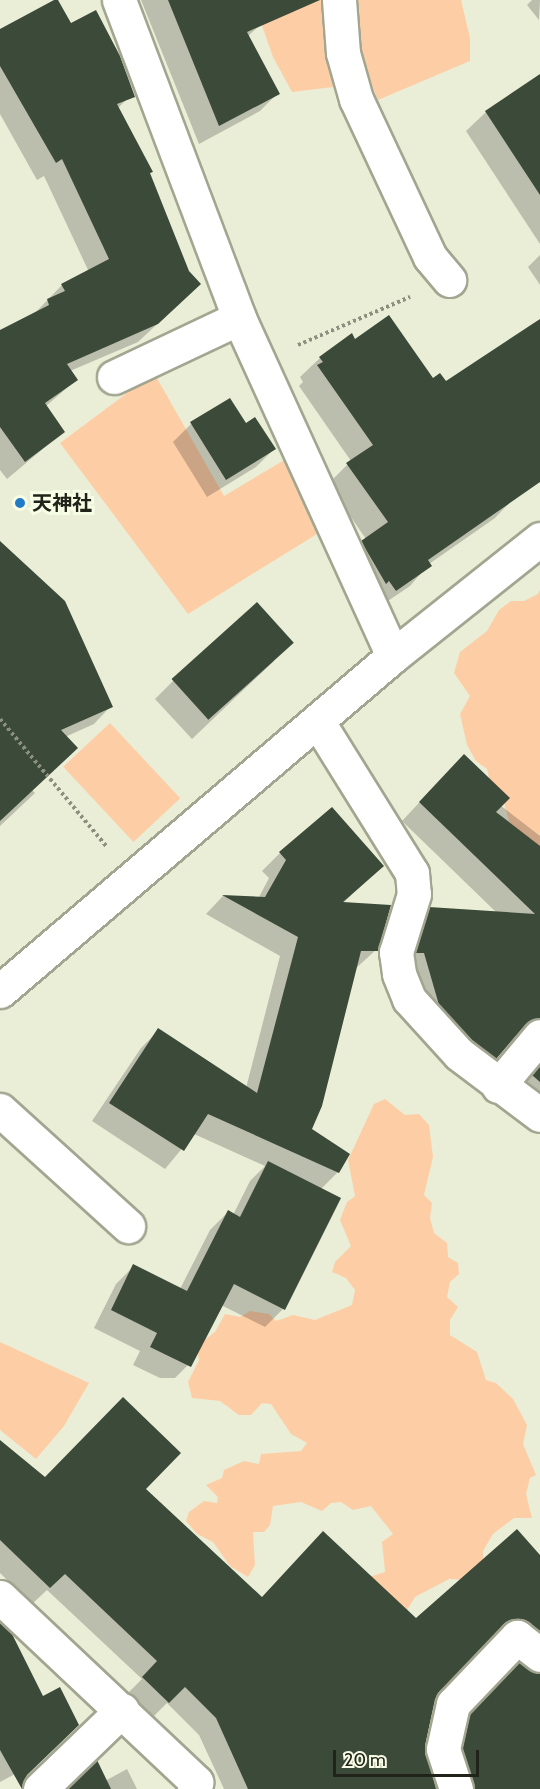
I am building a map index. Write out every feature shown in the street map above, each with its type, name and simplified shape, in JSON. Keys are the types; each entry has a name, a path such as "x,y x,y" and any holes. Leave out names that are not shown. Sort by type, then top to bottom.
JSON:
{"street":[{"path":"119,0 239,318 393,656"},
{"path":"339,0 344,52 356,99 430,257 449,280"},
{"path":"114,377 162,351 239,318"},
{"path":"0,991 393,656 540,539"},
{"path":"318,722 412,873 414,894 396,952 399,974 410,999 459,1054 498,1086 540,1115"},
{"path":"498,1086 540,1036"},
{"path":"0,1110 128,1227"},
{"path":"0,1597 196,1782 194,1789"},
{"path":"456,1789 442,1749 453,1704 517,1637 540,1655"},
{"path":"40,1789 122,1710"}],"path":[{"path":"260,362 449,280"},
{"path":"0,719 133,877"}],"shaded area":[{"path":"253,0 325,0 333,87 292,92 273,57"},
{"path":"351,0 461,0 470,38 470,61 378,100 356,46"},
{"path":"154,373 224,496 286,459 317,534 188,614 60,443"},
{"path":"540,590 540,847 513,836 503,799 492,790 487,769 476,761 467,745 460,714 470,696 454,673 460,652 487,631 499,610 511,601 524,601 538,594"},
{"path":"110,723 180,798 133,842 63,767"},
{"path":"385,1099 405,1115 419,1114 429,1125 433,1157 424,1195 432,1203 430,1218 434,1233 447,1243 448,1257 458,1263 459,1274 450,1282 447,1297 458,1307 450,1320 450,1335 477,1352 486,1380 496,1383 513,1399 527,1425 523,1444 536,1475 530,1478 526,1494 532,1518 514,1518 493,1534 483,1551 483,1564 468,1580 449,1579 415,1597 407,1610 369,1577 385,1572 382,1542 393,1534 371,1506 353,1510 341,1502 331,1503 322,1511 301,1502 273,1506 270,1525 264,1532 253,1532 255,1565 248,1577 230,1566 213,1542 197,1534 186,1521 189,1512 204,1501 217,1503 218,1497 206,1485 222,1478 224,1470 244,1461 259,1464 261,1454 301,1451 307,1443 291,1434 271,1404 262,1403 251,1415 239,1415 220,1401 192,1398 188,1382 199,1360 196,1347 215,1332 225,1314 240,1317 250,1311 269,1314 276,1321 293,1315 315,1320 352,1305 355,1290 346,1278 332,1272 335,1262 351,1246 340,1220 347,1202 355,1196 348,1160 374,1104"},
{"path":"0,1342 89,1383 64,1426 36,1459 0,1430"}],"building":[{"path":"58,0 71,23 96,10 120,56 135,97 117,104 153,172 150,173 189,271 201,284 158,324 67,364 78,380 45,403 65,432 25,462 0,427 0,330 49,305 47,299 65,291 61,284 109,259 62,159 56,163 0,66 0,29"},
{"path":"168,0 320,0 247,32 280,94 219,126"},
{"path":"540,74 540,195 485,111"},
{"path":"389,315 433,378 440,373 446,381 540,319 540,482 428,560 432,566 396,591 389,581 386,584 361,541 388,522 346,463 373,445 317,365 323,362 319,357 352,333 355,339"},
{"path":"230,398 246,423 255,417 276,449 226,480 190,422"},
{"path":"0,541 65,601 113,707 61,730 78,748 0,821"},
{"path":"257,602 294,643 208,720 172,679"},
{"path":"464,754 510,798 496,812 540,846 540,1018 526,1024 496,1059 472,1040 439,1005 424,953 415,953 429,907 535,914 419,802"},
{"path":"332,807 384,866 343,902 391,905 378,951 361,951 322,1106 312,1129 350,1154 339,1173 208,1114 184,1151 109,1103 158,1028 257,1093 298,937 222,895 265,897 286,860 279,852"},
{"path":"540,1065 540,1082 532,1075"},
{"path":"268,1161 341,1198 285,1310 234,1284 191,1367 150,1347 157,1333 111,1310 133,1264 187,1291 228,1210 240,1217"},
{"path":"123,1397 181,1453 146,1489 262,1597 323,1531 416,1618 517,1529 540,1555 540,1631 521,1619 504,1624 435,1699 425,1746 436,1789 248,1789 216,1718 185,1687 169,1703 142,1677 157,1661 65,1574 50,1588 0,1540 0,1440 45,1477"},
{"path":"0,1623 12,1634 43,1696 60,1687 79,1725 27,1775 22,1789 0,1750"},
{"path":"519,1662 540,1673 540,1789 474,1789 462,1748 470,1713"},
{"path":"97,1760 111,1789 67,1789"}],"place":[{"name":"天神社","path":"20,503"}]}
